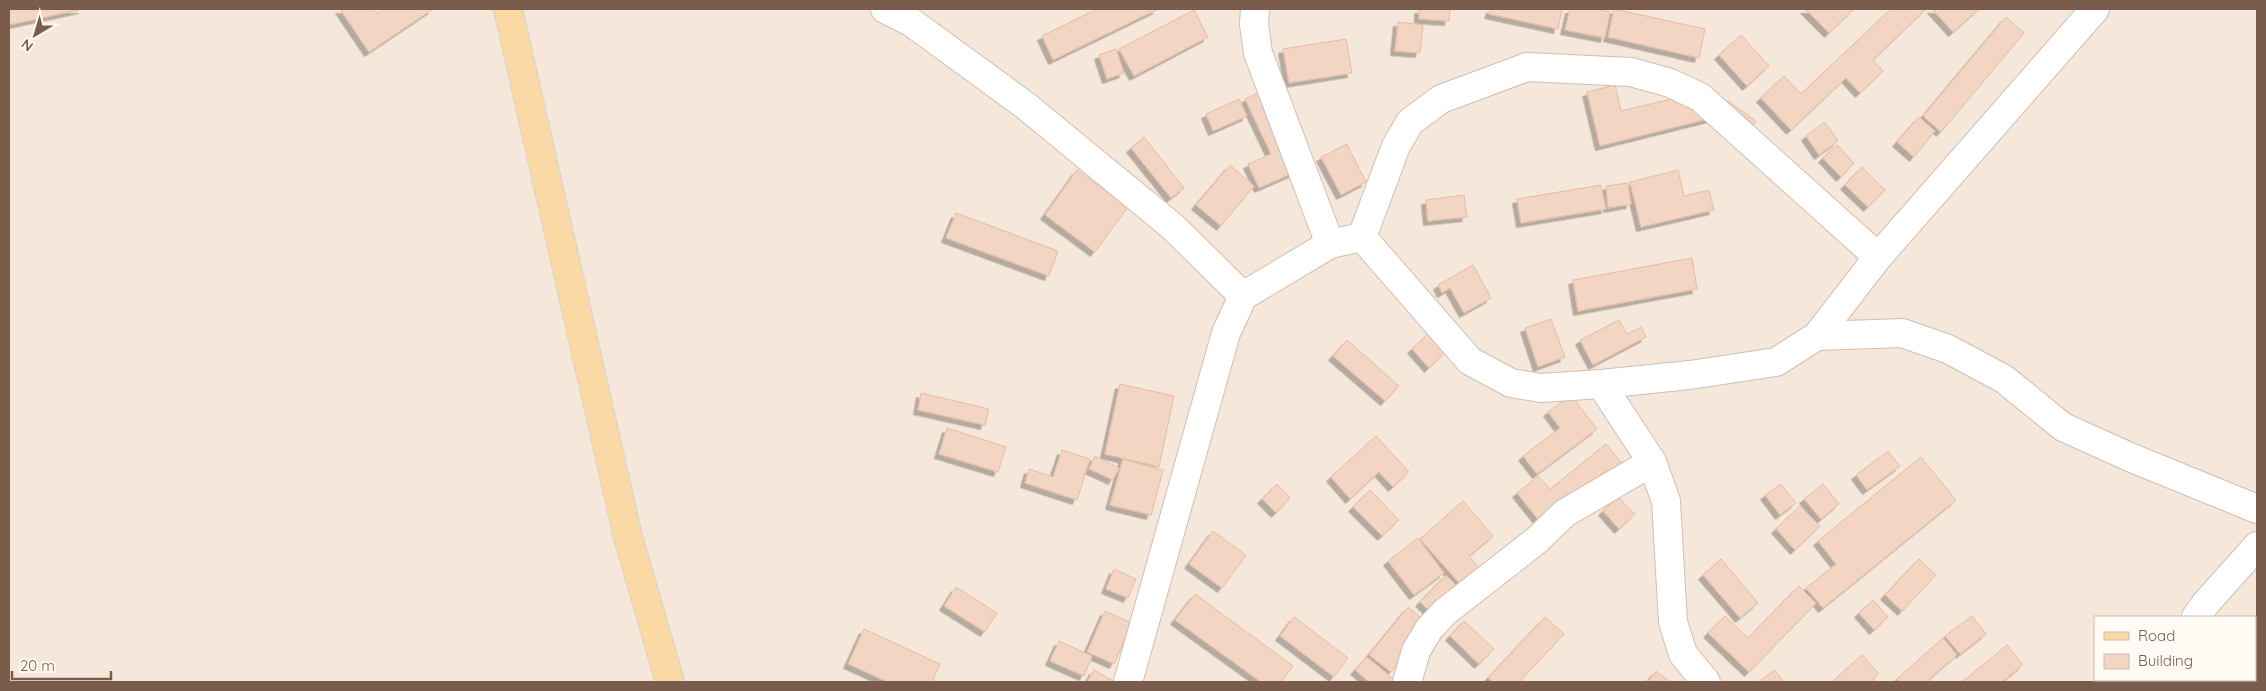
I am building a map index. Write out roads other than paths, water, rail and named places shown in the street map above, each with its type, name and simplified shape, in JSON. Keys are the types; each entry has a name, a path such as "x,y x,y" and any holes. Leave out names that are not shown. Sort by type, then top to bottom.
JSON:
{"main road":[{"path":"508,9 628,537 670,682"}],"street":[{"path":"885,9 911,22 1026,106 1173,227 1243,296"},
{"path":"1255,9 1254,24 1258,53 1330,244"},
{"path":"1362,237 1470,361 1511,383 1541,388 1601,384 1690,375 1776,362 1817,336 1878,257 2095,9"},
{"path":"1362,237 1396,146 1410,122 1441,99 1527,67 1631,72 1670,83 1700,97 1878,257"},
{"path":"1128,682 1226,333 1243,296 1330,244 1362,237"},
{"path":"1817,336 1902,333 1948,349 2004,379 2064,427 2132,458 2257,509"},
{"path":"1601,384 1652,462 1666,501 1673,622 1683,654 1706,682"},
{"path":"1407,682 1416,650 1429,629 1445,612 1537,540 1565,513 1652,462"},
{"path":"2197,616 2257,546"}]}
